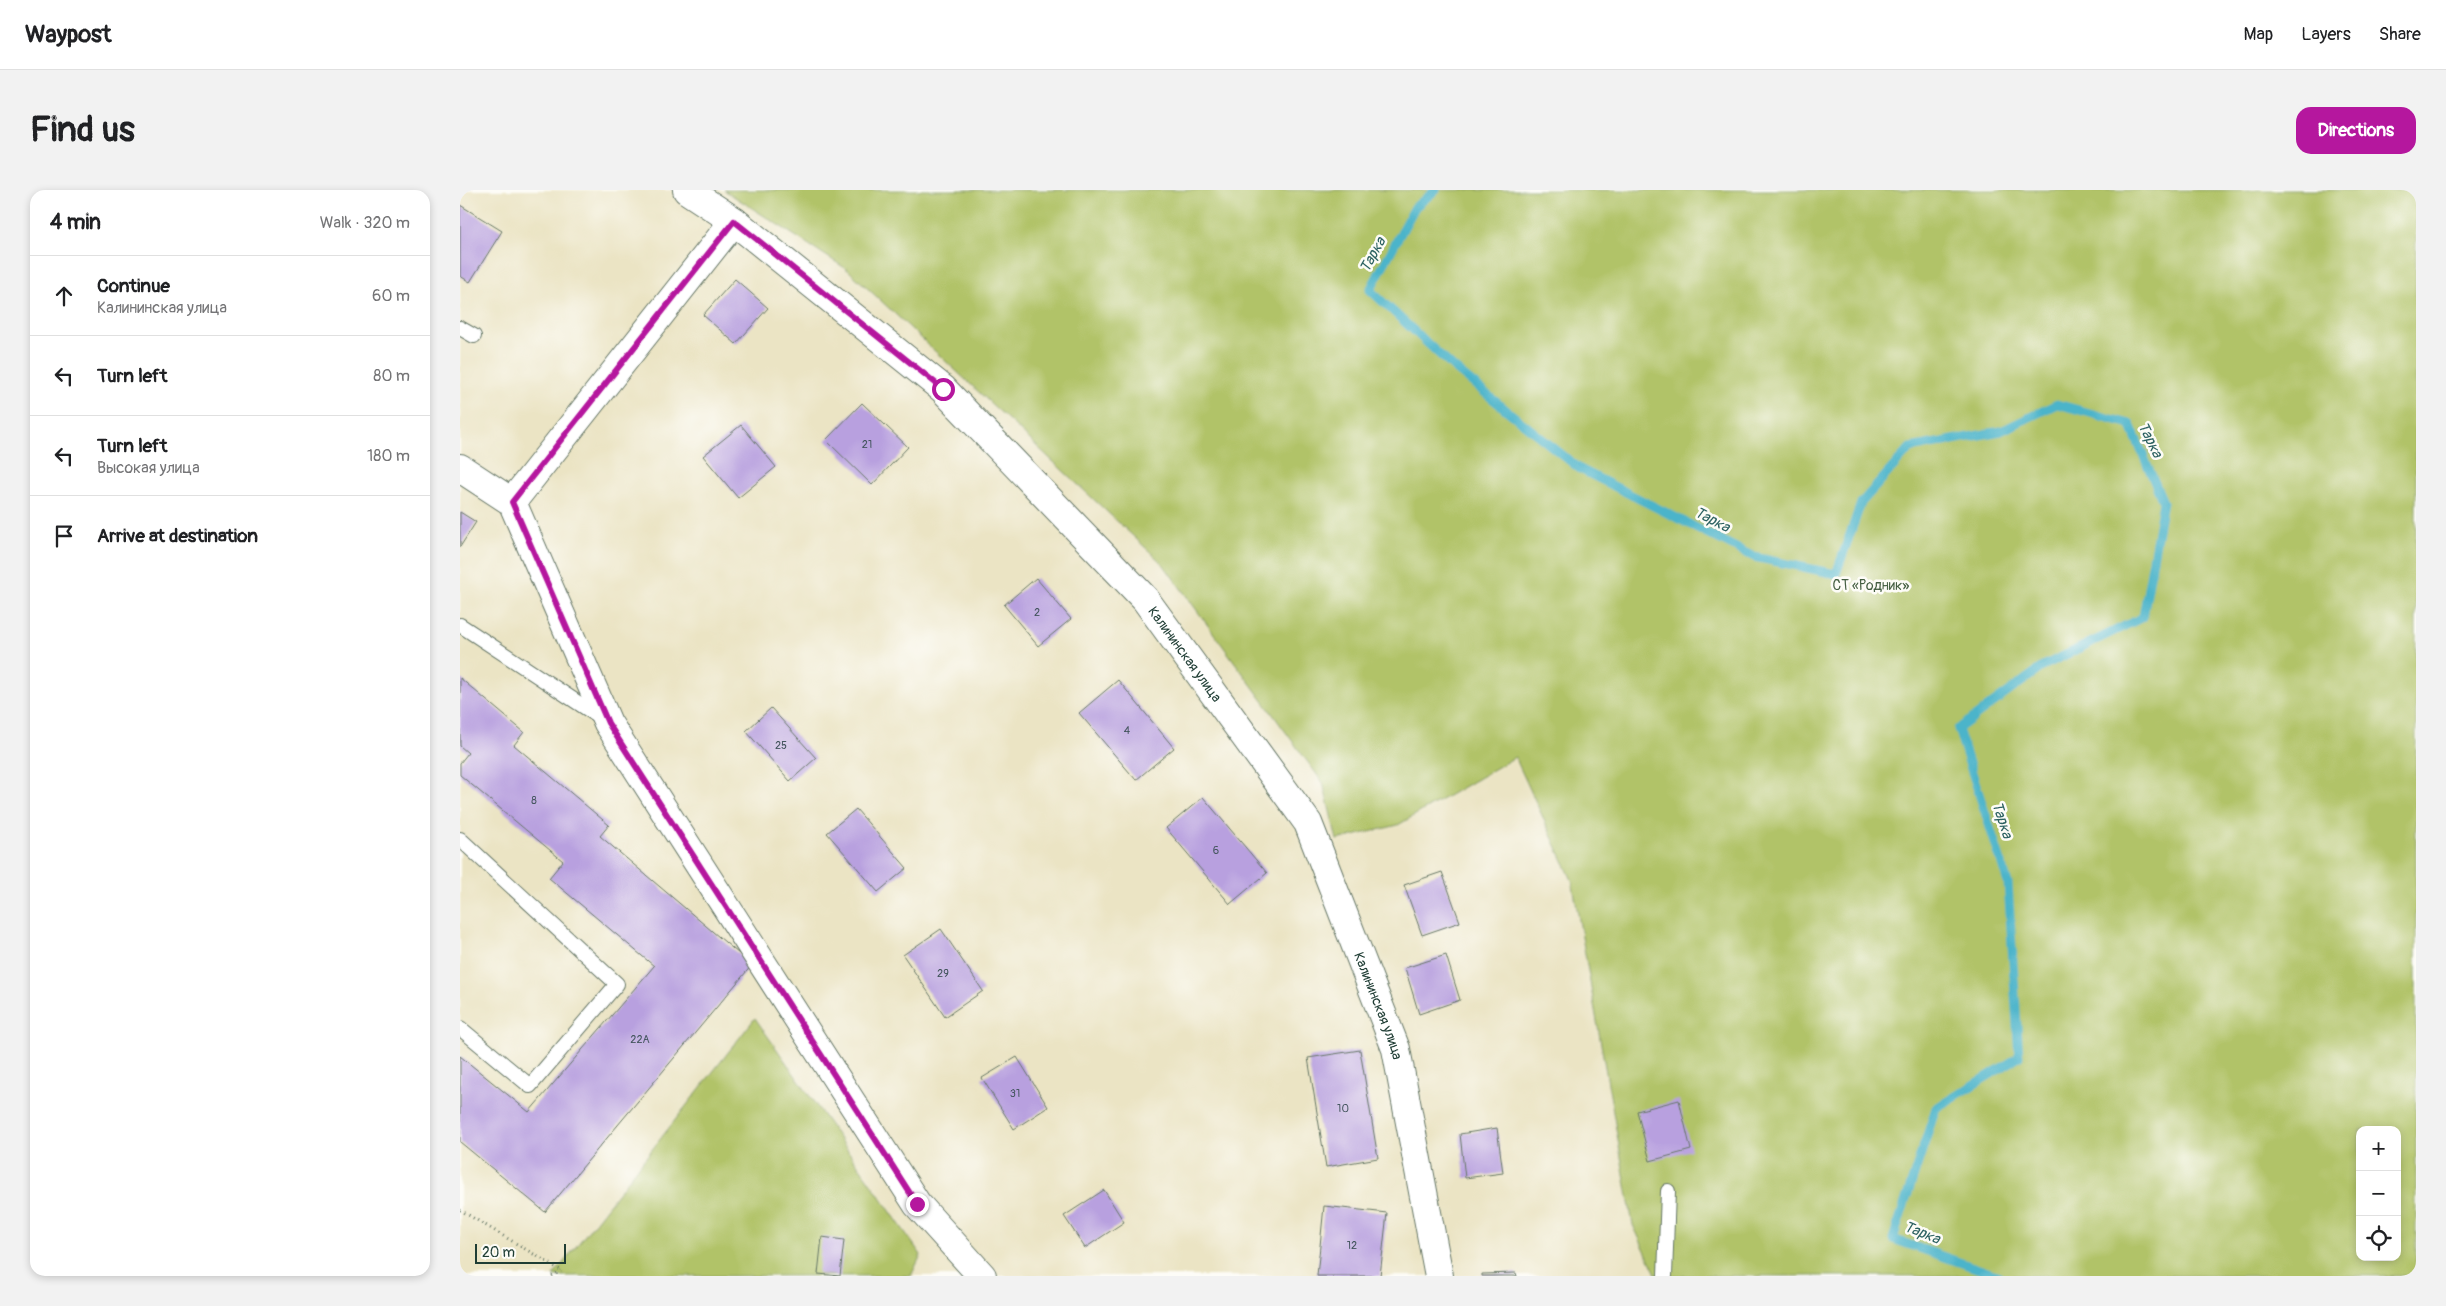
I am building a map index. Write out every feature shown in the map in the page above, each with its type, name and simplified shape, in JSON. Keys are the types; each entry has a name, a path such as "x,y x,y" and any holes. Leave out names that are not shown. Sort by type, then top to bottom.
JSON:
{"street":[{"name":"Калининская улица","path":"687,190 734,221 943,389 1146,599 1308,823 1396,1049 1439,1276"},
{"path":"512,502 734,221"},
{"path":"460,468 512,502 608,723 917,1204 982,1276"}],"lane":[{"path":"460,328 474,336"},
{"path":"460,625 608,723"},
{"path":"460,839 617,984 530,1086 460,1028"},
{"path":"1665,1276 1668,1191"}],"path":[{"path":"460,1210 562,1271 552,1276"}],"green space":[{"name":"СТ «Родник»","path":"724,190 2416,190 2416,1276 1657,1276 1633,1225 1572,880 1515,757 1398,825 1337,840 1323,783 1163,564 848,270"},
{"path":"755,1018 921,1255 911,1276 553,1276"}],"building":[{"path":"460,205 502,231 470,282 460,276"},
{"path":"735,279 768,308 736,344 703,315"},
{"path":"862,403 908,447 872,485 826,440"},
{"path":"741,425 776,467 738,498 703,456"},
{"path":"460,512 476,522 460,547"},
{"path":"1036,578 1071,619 1038,646 1004,605"},
{"path":"460,678 524,732 514,745 609,825 600,836 752,965 545,1212 460,1142 460,1056 529,1112 654,966 549,878 563,861 460,775 460,763 468,753 460,746"},
{"path":"1118,680 1174,748 1136,780 1079,713"},
{"path":"771,708 816,758 790,781 746,731"},
{"path":"1203,797 1267,873 1230,904 1166,828"},
{"path":"856,809 907,868 878,892 827,833"},
{"path":"1442,872 1460,922 1422,935 1404,885"},
{"path":"941,929 983,991 945,1017 903,955"},
{"path":"1446,955 1460,1000 1419,1014 1405,968"},
{"path":"1360,1050 1378,1158 1326,1167 1308,1058"},
{"path":"1017,1057 1048,1107 1014,1129 982,1078"},
{"path":"1679,1100 1691,1150 1650,1161 1637,1111"},
{"path":"1497,1128 1503,1173 1465,1178 1460,1134"},
{"path":"1104,1190 1124,1222 1085,1248 1064,1216"},
{"path":"1324,1206 1387,1213 1380,1276 1317,1276"},
{"path":"822,1237 844,1240 840,1276 818,1274"},
{"path":"1516,1273 1517,1276 1482,1276 1482,1274"}],"waterway":[{"name":"Тарка","path":"1436,190 1415,207 1370,290 1454,368 1580,469 1754,557 1836,574 1861,503 1910,448 2001,431 2057,404 2130,424 2163,502 2143,617 2045,665 1958,729 2008,883 2019,1057 1936,1108 1893,1239 1999,1276"}],"route":[{"path":"917,1204 608,723 512,502 734,221 943,389"}]}
